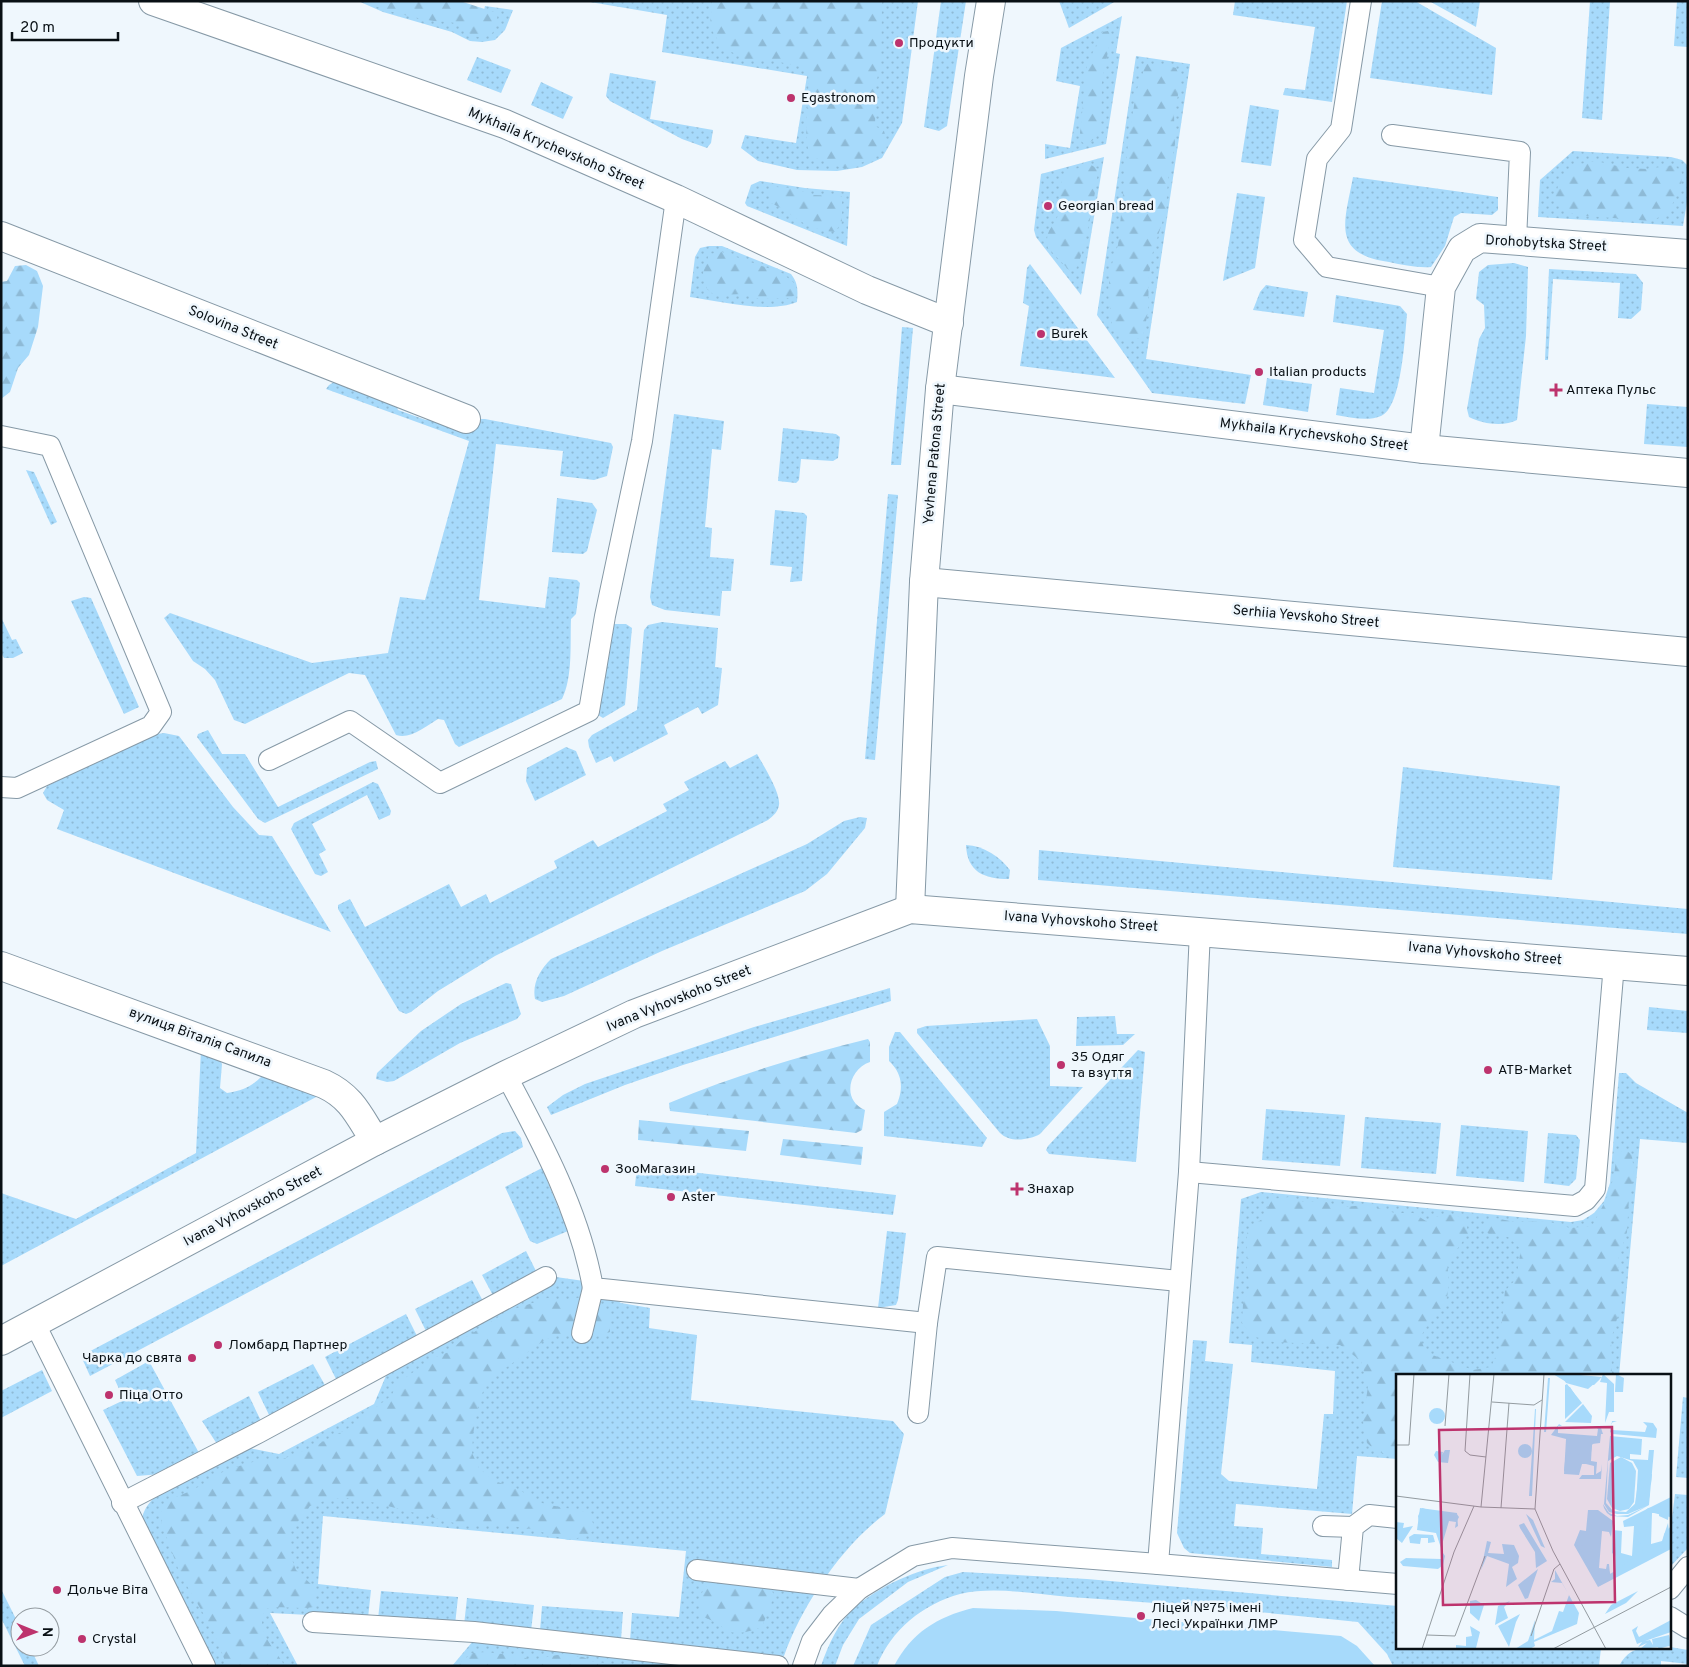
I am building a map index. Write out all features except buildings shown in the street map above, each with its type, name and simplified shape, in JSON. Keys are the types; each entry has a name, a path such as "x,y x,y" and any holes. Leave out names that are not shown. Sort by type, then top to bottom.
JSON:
{"street":[{"name":"Mykhaila Krychevskoho Street","path":"153,1 505,124 676,199 867,290 948,323"},
{"name":"Yevhena Patona Street","path":"910,909 924,582 940,389 979,76 991,1"},
{"name":"Solovina Street","path":"1,236 466,419"},
{"name":"Drohobytska Street","path":"1424,449 1441,287 1462,249 1480,238 1688,254"},
{"name":"Mykhaila Krychevskoho Street","path":"940,389 1424,449 1688,473"},
{"name":"Serhiia Yevskoho Street","path":"924,582 1688,652"},
{"name":"Ivana Vyhovskoho Street","path":"1,1341 375,1141 506,1075 634,1014 910,909 1688,971"},
{"name":"вулиця Віталія Сапила","path":"1,966 324,1084 340,1092 350,1102 375,1141"}],"lane":[{"path":"1361,1 1341,129 1317,159 1304,240 1327,268 1441,287"},
{"path":"1392,135 1520,152 1516,240"},
{"path":"269,760 350,722 440,783 589,711 605,616 642,441 676,199"},
{"path":"1,436 50,446 161,712 151,726 17,788 1,787"},
{"path":"1158,1564 1189,1172 1200,931"},
{"path":"1189,1172 1575,1206 1586,1200 1595,1189 1614,964"},
{"path":"506,1075 544,1146 599,1289 582,1333"},
{"path":"918,1413 927,1323 937,1258 1179,1281"},
{"path":"122,1503 258,1433 546,1277"},
{"path":"599,1289 927,1323"},
{"path":"35,1324 122,1503 206,1666"},
{"path":"1323,1526 1353,1527 1369,1515 1396,1518"},
{"path":"1348,1580 1353,1527"},
{"path":"803,1666 812,1641 832,1615 858,1589 913,1556 952,1548 1396,1584"},
{"path":"1672,1587 1688,1568"},
{"path":"697,1570 858,1589"},
{"path":"1672,1618 1688,1628"},
{"path":"313,1622 474,1632 778,1666"}],"green space":[{"path":"358,1 451,1 483,14 485,6 513,10 505,30 495,40 482,42 470,41 452,32 383,12"},
{"path":"362,1 460,1 497,13 497,21 491,34 479,37 472,35 455,23 406,16"},
{"path":"584,1 918,1 902,123 882,158 862,167 837,171 797,170 758,161 741,148 745,135 796,143 807,76 662,52 667,15"},
{"path":"712,1 882,1 881,59 876,85 875,126 884,131 885,139 884,145 879,151 874,156 845,169 810,156 806,135 808,71 804,67 764,59 747,60 722,47 710,27"},
{"path":"941,1 966,1 947,126 939,131 924,127"},
{"path":"1059,1 1116,1 1069,28"},
{"path":"1235,1 1347,1 1332,102 1283,95 1285,88 1305,90 1315,27 1233,15"},
{"path":"1382,1 1415,1 1496,48 1492,95 1370,78"},
{"path":"1429,1 1480,1 1476,27"},
{"path":"1590,1 1610,1 1602,120 1582,118"},
{"path":"1677,1 1688,1 1688,47 1674,46"},
{"path":"1122,16 1116,53 1120,54 1106,144 1045,159 1045,144 1070,148 1080,86 1056,81 1061,48"},
{"path":"1108,31 1111,37 1102,81 1101,124 1096,138 1086,145 1082,142 1080,133 1087,65 1102,32"},
{"path":"1136,56 1190,64 1146,359 1251,375 1245,404 1152,393 1097,315"},
{"path":"477,57 511,70 501,93 467,80"},
{"path":"1146,64 1162,64 1176,68 1181,80 1174,115 1175,144 1168,179 1166,210 1152,255 1149,275 1148,311 1143,337 1128,342 1112,324 1108,292 1111,267 1118,245 1129,134 1137,89"},
{"path":"610,73 656,81 650,119 713,130 711,143 707,148 682,139 610,101 606,96"},
{"path":"541,82 573,97 563,119 531,105"},
{"path":"1250,105 1279,110 1271,166 1241,162"},
{"path":"1573,151 1671,157 1682,160 1688,166 1688,196 1683,226 1538,217 1540,180"},
{"path":"1104,157 1081,295 1036,237 1034,230 1041,174"},
{"path":"1596,161 1626,168 1647,169 1674,165 1682,173 1681,187 1668,213 1651,221 1575,215 1555,204 1558,187 1568,171 1577,165"},
{"path":"1091,165 1098,169 1090,222 1079,263 1075,270 1070,271 1048,248 1047,236 1059,212 1063,178 1072,170"},
{"path":"1353,177 1498,197 1498,210 1492,215 1461,213 1454,217 1445,246 1431,267 1410,266 1370,258 1357,252 1350,243 1346,233 1345,221"},
{"path":"760,181 850,192 847,246 747,206 745,203 751,185"},
{"path":"776,187 794,188 812,195 842,196 842,222 835,232 807,225 771,203 768,192"},
{"path":"1237,193 1265,197 1255,268 1223,281"},
{"path":"722,246 791,274 797,287 797,302 772,307 758,307 690,297 695,257 700,248"},
{"path":"722,252 782,273 794,283 797,294 790,298 759,299 744,294 714,295 707,289 703,273 709,254"},
{"path":"1514,263 1528,267 1526,336 1517,420 1500,424 1486,423 1469,417 1467,409 1479,339 1485,328 1484,305 1476,299 1479,272 1488,265"},
{"path":"1030,264 1115,378 1020,366 1029,306 1023,303 1027,268"},
{"path":"26,265 37,271 43,286 38,327 29,355 18,368 10,392 1,399 1,282 7,281 15,266"},
{"path":"1549,269 1636,274 1643,283 1641,310 1631,319 1618,318 1620,283 1553,279 1548,360 1545,360"},
{"path":"1266,285 1308,292 1304,317 1253,310 1260,292"},
{"path":"1336,295 1400,306 1407,314 1401,370 1394,400 1388,410 1376,418 1364,419 1336,415 1340,388 1374,393 1384,330 1333,322"},
{"path":"902,327 913,328 901,465 891,465"},
{"path":"1267,378 1312,384 1308,412 1263,405"},
{"path":"334,382 396,405 398,410 426,420 433,418 485,419 611,443 613,447 607,476 594,480 560,476 563,451 496,444 479,600 545,608 549,577 577,580 580,583 576,614 571,619 568,681 562,699 459,747 455,744 444,720 438,719 407,736 396,735 365,675 349,673 245,724 234,720 215,680 205,669 193,661 164,618 170,613 312,663 388,653 400,597 425,600 469,441 326,389"},
{"path":"1647,404 1688,407 1688,447 1644,444"},
{"path":"674,414 724,421 721,450 712,449 705,527 712,528 710,557 734,559 731,591 722,591 720,616 665,610 652,605 650,597"},
{"path":"783,428 836,434 840,437 838,458 833,461 801,459 799,480 796,483 778,481"},
{"path":"26,470 34,472 57,522 51,525"},
{"path":"888,494 898,495 875,760 865,759"},
{"path":"557,498 592,503 597,510 587,551 583,554 552,552"},
{"path":"775,510 804,513 807,516 802,581 790,582 792,567 770,565"},
{"path":"84,597 91,598 139,707 124,714 71,601"},
{"path":"1,617 12,640 16,639 23,653 13,658 4,658 1,653"},
{"path":"662,622 718,628 715,667 722,668 718,705 702,714 698,707 664,725 668,734 614,762 611,756 596,763 588,740 592,735 637,710 644,630 648,625"},
{"path":"611,624 626,624 632,628 625,705 603,718 598,715 607,629"},
{"path":"208,730 222,754 245,754 278,807 370,762 376,761 378,769 265,823 258,819 197,737 198,734"},
{"path":"164,733 179,736 233,807 259,835 272,836 331,932 57,829 64,810 47,800 43,793 47,786 151,735"},
{"path":"566,747 576,751 586,775 535,801 526,781 527,768"},
{"path":"757,754 771,779 779,800 778,810 768,820 495,956 438,991 406,1014 399,1011 338,909 338,905 350,899 365,927 449,884 461,907 486,894 490,903 557,868 554,861 593,840 598,847 667,811 663,804 689,790 684,782 725,761 730,768"},
{"path":"1403,767 1560,786 1552,880 1393,867"},
{"path":"373,782 378,784 391,811 390,815 379,820 367,795 312,824 326,850 319,854 328,872 321,876 315,874 291,829 294,823"},
{"path":"860,817 867,818 865,828 827,874 805,891 662,951 564,996 542,1002 535,999 534,993 538,977 551,959 807,844 844,821"},
{"path":"966,845 979,847 996,856 1010,870 1009,879 985,875 973,868 967,854"},
{"path":"1039,850 1688,909 1688,934 1038,880"},
{"path":"506,983 511,984 521,1014 517,1019 460,1043 394,1081 387,1082 376,1079 377,1073 421,1031 461,1004"},
{"path":"890,988 891,1001 683,1065 625,1085 551,1115 547,1107 563,1095 585,1084 754,1027"},
{"path":"1649,1007 1688,1011 1688,1033 1647,1030"},
{"path":"1115,1016 1117,1034 1135,1034 1123,1045 1076,1046 1077,1017"},
{"path":"1037,1019 1050,1046 1050,1086 1083,1087 1040,1134 1025,1139 1009,1138 1000,1133 917,1033 917,1029 926,1026"},
{"path":"895,1032 900,1032 987,1138 982,1147 884,1136 884,1112 897,1104 901,1092 899,1076 889,1061 889,1047"},
{"path":"868,1039 870,1042 870,1062 857,1071 853,1078 850,1092 857,1105 865,1110 862,1130 856,1133 670,1111 669,1103 742,1075 817,1052"},
{"path":"201,1049 216,1054 222,1064 220,1088 227,1093 250,1086 268,1069 318,1096 1,1266 1,1193 76,1219 196,1153"},
{"path":"1138,1050 1145,1052 1136,1162 1049,1154 1046,1150 1048,1146"},
{"path":"1619,1073 1626,1073 1636,1083 1688,1113 1688,1143 1640,1139 1619,1374 1396,1374 1396,1459 1357,1456 1352,1514 1236,1504 1234,1526 1263,1528 1261,1554 1332,1560 1332,1567 1190,1553 1184,1548 1177,1533 1193,1340 1207,1341 1205,1361 1233,1364 1221,1474 1229,1481 1317,1489 1324,1414 1333,1414 1335,1371 1251,1362 1252,1345 1229,1343 1241,1199 1261,1192 1571,1222 1583,1220 1594,1213 1604,1201 1610,1183"},
{"path":"1266,1109 1345,1115 1340,1166 1262,1160"},
{"path":"1365,1117 1441,1123 1436,1174 1361,1168"},
{"path":"639,1120 749,1131 746,1151 638,1140"},
{"path":"1461,1125 1528,1131 1524,1182 1456,1176"},
{"path":"515,1131 521,1138 523,1147 90,1376 81,1356 502,1133"},
{"path":"1548,1133 1576,1135 1580,1140 1576,1179 1569,1186 1544,1183"},
{"path":"783,1139 863,1147 861,1165 780,1155"},
{"path":"1625,1149 1632,1155 1634,1173 1629,1198 1627,1232 1618,1260 1622,1301 1611,1340 1612,1374 1396,1374 1396,1457 1376,1451 1367,1443 1363,1421 1368,1386 1361,1361 1340,1345 1274,1342 1252,1336 1242,1323 1243,1304 1251,1285 1247,1273 1247,1233 1254,1224 1261,1220 1272,1199 1289,1197 1304,1202 1323,1201 1343,1207 1367,1205 1395,1213 1413,1213 1426,1221 1442,1215 1456,1215 1466,1220 1468,1234 1447,1263 1448,1287 1444,1304 1420,1339 1427,1353 1473,1370 1491,1367 1499,1349 1505,1291 1516,1279 1521,1249 1508,1237 1490,1235 1482,1228 1490,1217 1515,1222 1547,1221 1570,1228 1592,1226 1602,1209 1612,1184 1616,1155"},
{"path":"637,1166 896,1195 893,1215 635,1186"},
{"path":"542,1168 568,1231 537,1244 530,1241 505,1187"},
{"path":"887,1231 906,1233 898,1300 896,1305 878,1308"},
{"path":"526,1251 537,1273 496,1301 482,1275"},
{"path":"556,1277 584,1281 621,1303 650,1308 649,1328 697,1335 691,1400 893,1421 904,1434 885,1514 854,1543 825,1578 801,1617 784,1656 630,1641 632,1613 679,1617 686,1551 323,1516 318,1584 371,1590 368,1618 270,1613 298,1666 215,1666 142,1518 151,1501 160,1493 249,1448 279,1454 374,1404 388,1371"},
{"path":"472,1280 485,1305 428,1335 415,1309"},
{"path":"587,1296 609,1313 610,1332 592,1338 557,1335 545,1340 487,1381 479,1402 473,1434 472,1453 479,1468 494,1481 514,1487 544,1504 587,1512 593,1523 594,1530 587,1536 568,1540 532,1529 512,1526 462,1525 350,1498 329,1499 310,1506 290,1532 289,1552 296,1570 314,1587 314,1607 266,1609 263,1616 262,1624 267,1639 285,1666 227,1666 213,1630 180,1574 161,1522 161,1512 171,1499 193,1490 226,1470 256,1461 278,1461 315,1446 347,1429 391,1396 398,1383 433,1358 449,1352 463,1339 508,1311 548,1298 564,1301"},
{"path":"406,1314 419,1340 337,1381 325,1357"},
{"path":"149,1361 199,1453 161,1474 137,1476 103,1410 124,1400 115,1380"},
{"path":"313,1364 326,1387 270,1417 258,1392"},
{"path":"42,1370 52,1391 1,1418 1,1391"},
{"path":"249,1396 261,1421 217,1444 202,1421"},
{"path":"1683,1397 1688,1398 1688,1478 1676,1477"},
{"path":"1675,1494 1688,1495 1688,1548 1672,1565 1672,1517"},
{"path":"948,1565 908,1582 859,1619 843,1645 835,1666 821,1666 835,1634 844,1619 856,1606 888,1585 911,1574"},
{"path":"963,1572 1087,1579 1396,1606 1396,1650 1601,1650 1599,1666 1393,1666 1387,1654 1358,1622 1214,1608 987,1591 960,1594 933,1604 910,1620 900,1630 883,1653 877,1666 853,1666 871,1625 945,1577"},
{"path":"712,1579 768,1579 774,1596 762,1627 740,1633 733,1632 700,1616 701,1594"},
{"path":"1,1589 10,1607 10,1636 1,1618"},
{"path":"381,1591 458,1597 455,1625 378,1619"},
{"path":"467,1598 534,1605 531,1631 464,1625"},
{"path":"542,1606 623,1612 621,1640 540,1631"},
{"path":"973,1608 1056,1611 1341,1636 1357,1646 1375,1666 894,1666 908,1644 926,1628 948,1616"},
{"path":"473,1641 690,1666 452,1666"},
{"path":"1672,1647 1688,1650 1688,1664 1661,1661 1661,1666 1619,1666 1630,1652 1636,1650 1672,1650"},
{"path":"486,1652 519,1656 532,1660 557,1655 583,1657 594,1662 639,1666 456,1666 472,1653"},
{"path":"20,1657 35,1657 39,1666 25,1666"}],"place":[{"name":"Продукти","path":"899,43"},
{"name":"Egastronom","path":"791,98"},
{"name":"Georgian bread","path":"1048,206"},
{"name":"Burek","path":"1041,334"},
{"name":"Italian products","path":"1259,372"},
{"name":"Аптека Пульс","path":"1556,390"},
{"name":"35 Одяг та взуття","path":"1061,1065"},
{"name":"ATB-Market","path":"1488,1070"},
{"name":"ЗооМагазин","path":"605,1169"},
{"name":"Знахар","path":"1017,1189"},
{"name":"Aster","path":"671,1197"},
{"name":"Ломбард Партнер","path":"218,1345"},
{"name":"Чарка до свята","path":"192,1358"},
{"name":"Піца Отто","path":"109,1395"},
{"name":"Дольче Віта","path":"57,1590"},
{"name":"Ліцей №75 імені Лесі Українки ЛМР","path":"1141,1616"},
{"name":"Crystal","path":"82,1639"}]}
